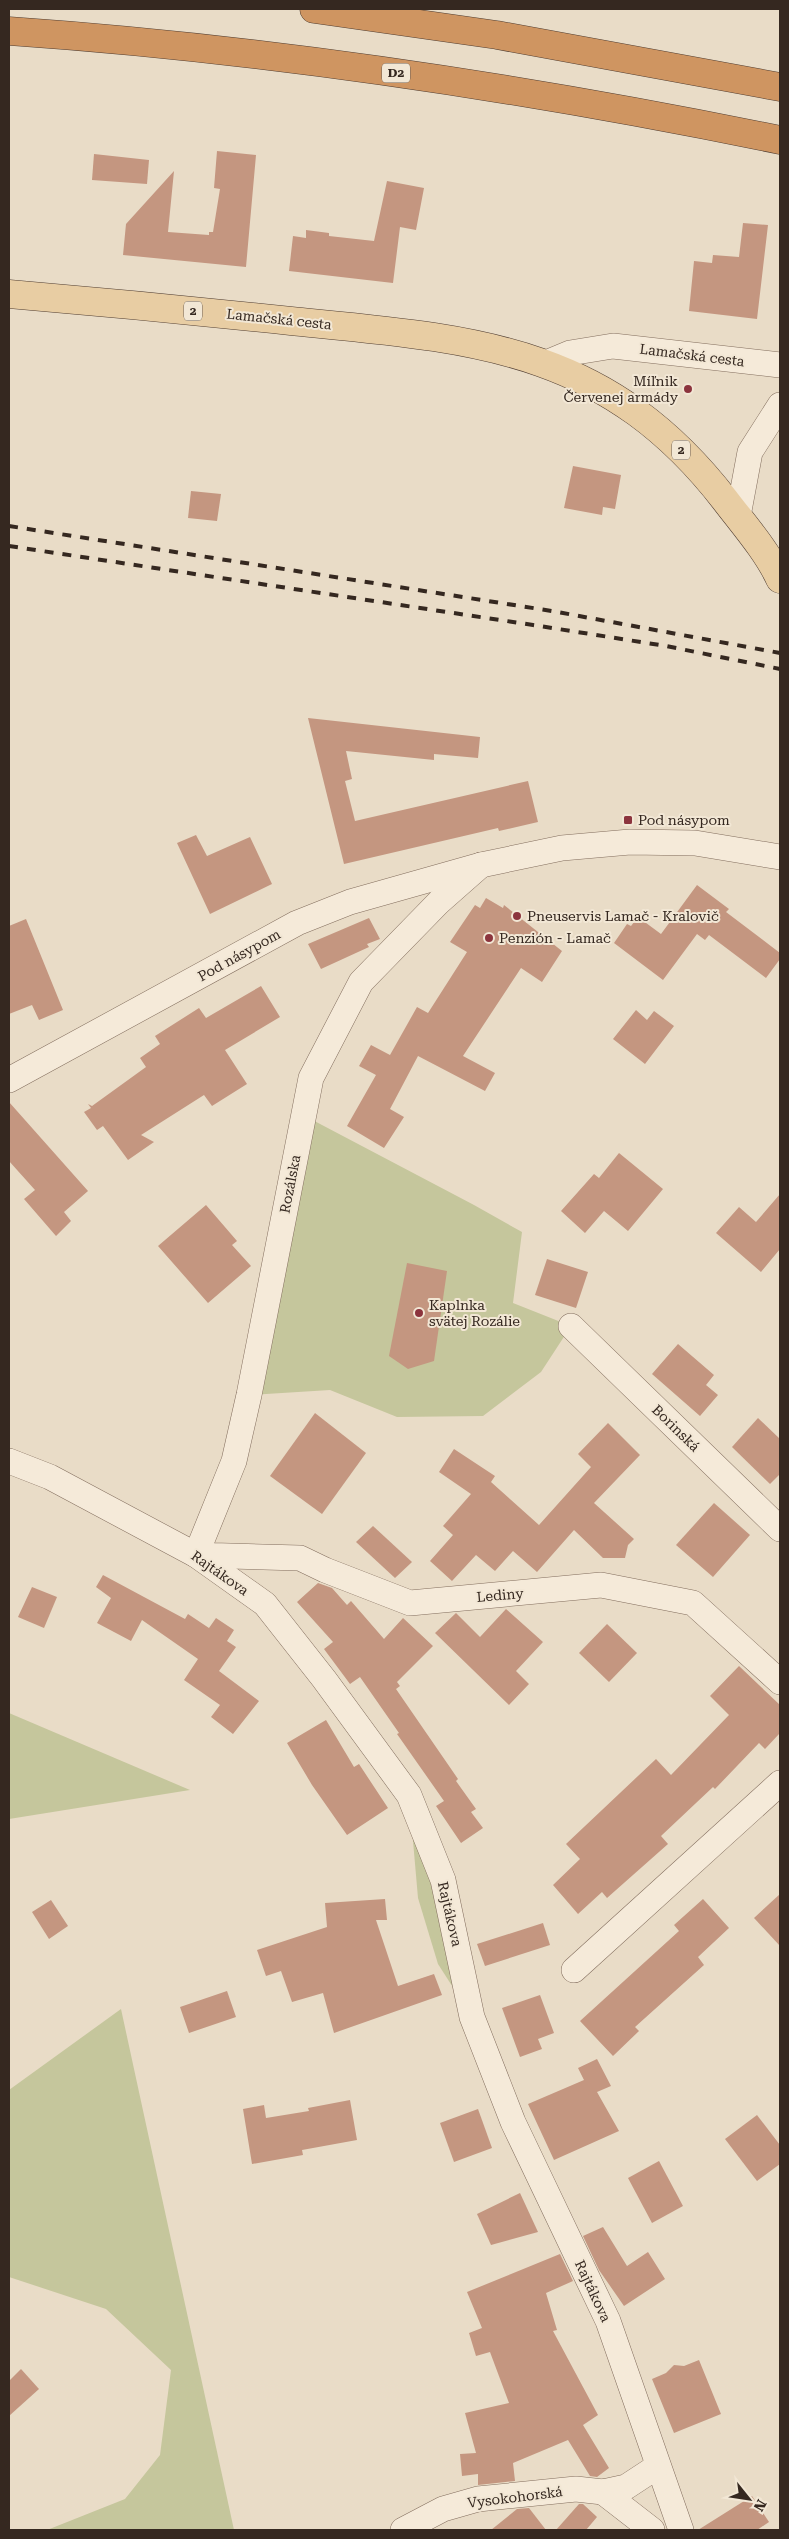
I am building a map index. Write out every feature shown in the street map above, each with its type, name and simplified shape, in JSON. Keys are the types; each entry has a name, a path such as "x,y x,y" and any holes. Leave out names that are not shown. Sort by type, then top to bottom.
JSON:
{"highway":[{"path":"314,9 497,34 780,87"},
{"name":"D2","path":"9,31 194,47 315,61 556,98 780,140"}],"main road":[{"name":"Lamačská cesta","path":"9,294 386,330 458,340 500,349 546,363 607,392 659,428 715,487 738,516 780,579"}],"street":[{"name":"Lamačská cesta","path":"546,363 570,353 613,346 780,365"},
{"path":"738,516 750,452 780,405"},
{"name":"Pod násypom","path":"9,1080 298,923 350,902 481,865 562,848 630,842 695,843 780,857"},
{"name":"Rozálska","path":"196,1555 234,1461 249,1395 311,1078 361,982 439,902 481,865"},
{"name":"Borinská","path":"571,1326 780,1529"},
{"name":"Rajtákova","path":"9,1461 50,1477 196,1555 265,1604 324,1679 409,1795 443,1880 472,2017 513,2122 608,2321 681,2530"},
{"name":"Lediny","path":"196,1555 300,1558 324,1570 410,1603 601,1585 692,1604 780,1682"},
{"path":"574,1970 780,1783"},
{"name":"Vysokohorská","path":"403,2530 443,2509 478,2499 576,2489 603,2492 626,2487 658,2466"},
{"path":"603,2492 652,2530"}],"green space":[{"path":"303,1115 522,1232 513,1303 571,1326 541,1372 483,1416 397,1417 330,1390 249,1395"},
{"path":"9,1713 190,1790 9,1819"},
{"path":"409,1795 472,2017 438,1964 418,1898"},
{"path":"121,2009 234,2530 47,2530 125,2499 160,2455 171,2370 106,2309 9,2277 9,2090"}],"building":[{"path":"217,151 256,155 246,267 123,255 126,224 174,171 168,232 209,235 209,232 213,232 220,189 214,188"},
{"path":"94,154 149,160 147,184 92,180"},
{"path":"387,181 424,188 416,230 400,227 393,283 289,271 293,236 306,238 306,230 329,233 329,236 374,241"},
{"path":"743,223 768,225 757,319 689,311 694,261 712,263 713,255 739,257"},
{"path":"573,466 621,475 615,509 603,507 602,515 564,508"},
{"path":"191,491 221,494 217,521 188,518"},
{"path":"308,718 480,737 478,758 434,754 434,760 346,751 352,779 345,781 355,821 528,781 538,822 499,831 498,828 344,864"},
{"path":"196,835 207,856 250,837 272,884 210,914 177,843"},
{"path":"697,885 729,909 726,912 780,953 780,959 766,978 709,935 705,940 697,934 663,980 614,943 627,924 631,926 638,917 661,934"},
{"path":"486,898 503,908 504,905 562,951 542,982 521,968 463,1056 495,1073 485,1091 418,1056 390,1109 404,1117 384,1148 347,1126 376,1075 359,1066 371,1045 390,1055 417,1007 428,1013 467,952 450,942 475,905 480,908"},
{"path":"369,918 380,939 367,944 369,947 321,969 308,944"},
{"path":"26,919 63,1010 39,1020 32,1005 9,1014 9,926"},
{"path":"261,986 280,1017 225,1050 247,1084 212,1106 204,1095 141,1135 154,1142 128,1160 103,1126 97,1130 84,1112 91,1108 88,1104 92,1106 146,1067 140,1058 160,1044 155,1036 199,1008 206,1018"},
{"path":"636,1010 647,1020 654,1011 674,1026 645,1064 613,1039"},
{"path":"9,1102 88,1191 64,1212 71,1221 56,1236 24,1199 35,1190 9,1161"},
{"path":"619,1153 663,1189 628,1231 604,1211 585,1233 561,1211 594,1174 599,1178"},
{"path":"780,1194 780,1249 761,1272 716,1233 739,1207 756,1222"},
{"path":"206,1205 237,1241 232,1245 251,1266 208,1303 158,1246"},
{"path":"547,1259 588,1272 576,1308 535,1295"},
{"name":"Kaplnka svätej Rozálie","path":"407,1263 447,1271 434,1361 408,1369 389,1356"},
{"path":"678,1344 714,1375 706,1385 718,1395 700,1416 652,1374"},
{"path":"315,1413 366,1453 322,1514 270,1476"},
{"path":"758,1418 780,1439 780,1474 770,1484 732,1447"},
{"path":"608,1423 640,1455 594,1503 634,1539 628,1545 625,1558 603,1558 574,1530 537,1572 513,1551 495,1571 476,1555 452,1581 430,1561 453,1535 443,1526 471,1494 439,1472 454,1449 495,1476 491,1482 539,1525 591,1467 578,1454"},
{"path":"714,1503 750,1535 713,1577 676,1545"},
{"path":"373,1526 412,1562 395,1578 356,1542"},
{"path":"103,1575 185,1619 188,1614 209,1628 216,1618 234,1630 227,1641 236,1647 219,1671 259,1701 233,1734 211,1717 220,1705 184,1680 198,1659 142,1620 131,1641 97,1623 111,1598 96,1587"},
{"path":"318,1583 332,1588 347,1605 351,1601 384,1639 403,1618 433,1646 397,1682 400,1686 396,1689 458,1779 456,1781 476,1809 471,1812 483,1828 461,1843 436,1806 444,1801 397,1734 399,1733 360,1677 350,1684 324,1649 333,1642 297,1602"},
{"path":"32,1587 57,1597 44,1628 18,1617"},
{"path":"506,1609 543,1642 516,1671 529,1684 509,1705 435,1633 456,1613 480,1637"},
{"path":"607,1624 637,1653 609,1682 579,1653"},
{"path":"739,1666 780,1705 780,1733 765,1749 759,1743 715,1789 713,1787 661,1836 668,1844 607,1898 602,1892 578,1914 553,1885 580,1859 566,1844 656,1759 671,1775 729,1715 710,1696"},
{"path":"326,1720 354,1767 359,1764 388,1808 347,1835 312,1785 287,1743"},
{"path":"780,1894 780,1946 754,1918"},
{"path":"385,1899 387,1920 376,1920 398,1986 434,1974 442,1995 334,2033 323,1993 292,2002 281,1971 266,1976 257,1950 327,1927 325,1903"},
{"path":"703,1899 729,1928 698,1957 704,1965 635,2027 639,2031 613,2056 580,2021 679,1931 674,1925"},
{"path":"51,1900 68,1926 49,1939 32,1912"},
{"path":"543,1923 550,1945 485,1966 477,1944"},
{"path":"227,1991 236,2017 189,2033 180,2007"},
{"path":"540,1995 554,2033 538,2039 542,2049 520,2057 502,2008"},
{"path":"597,2059 611,2086 597,2092 619,2131 554,2160 528,2104 584,2080 578,2068"},
{"path":"350,2100 357,2140 302,2150 303,2155 252,2164 243,2109 264,2105 266,2118 309,2111 308,2108"},
{"path":"478,2109 492,2148 454,2162 440,2123"},
{"path":"757,2115 780,2145 780,2164 757,2181 725,2139"},
{"path":"659,2161 683,2206 652,2223 628,2178"},
{"path":"520,2193 538,2232 491,2245 477,2214"},
{"path":"603,2227 627,2266 648,2252 665,2279 624,2306 599,2270 583,2236"},
{"path":"560,2254 573,2281 546,2293 557,2330 553,2331 598,2415 583,2425 609,2468 597,2477 590,2476 568,2440 513,2463 515,2481 478,2485 478,2474 462,2476 460,2454 476,2453 465,2413 509,2403 490,2352 476,2356 469,2333 482,2328 467,2292"},
{"path":"699,2360 721,2414 674,2433 652,2379 666,2373 674,2365 684,2366"},
{"path":"21,2369 39,2389 9,2416 9,2381"},
{"path":"752,2496 769,2522 757,2530 698,2530"},
{"path":"579,2504 583,2504 597,2517 586,2530 556,2530"},
{"path":"529,2508 546,2530 491,2530 517,2509"}],"railway":[{"path":"9,526 552,611 780,653"},
{"path":"9,546 666,646 780,669"}],"place":[{"name":"Míľnik Červenej armády","path":"688,389"},
{"name":"Pod násypom","path":"628,820"},
{"name":"Pneuservis Lamač - Kralovič","path":"517,916"},
{"name":"Penzión - Lamač","path":"489,938"},
{"name":"Kaplnka svätej Rozálie","path":"419,1313"}]}
